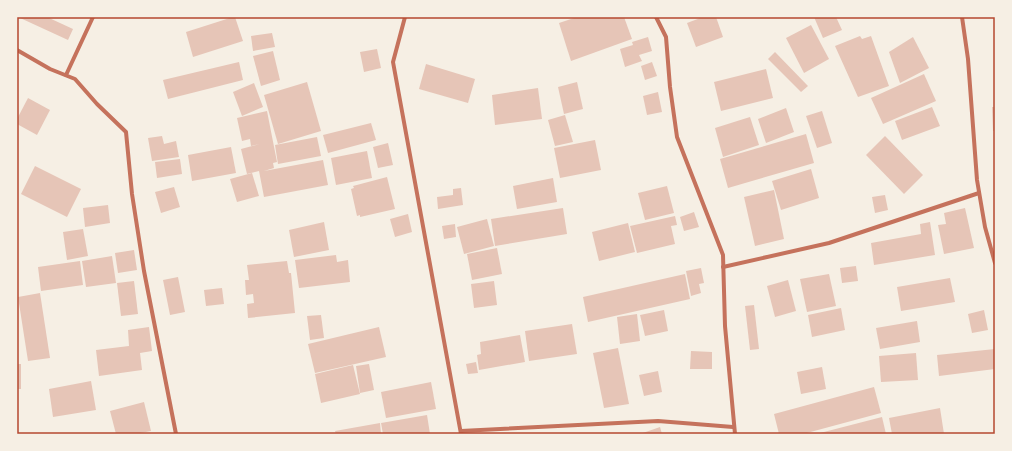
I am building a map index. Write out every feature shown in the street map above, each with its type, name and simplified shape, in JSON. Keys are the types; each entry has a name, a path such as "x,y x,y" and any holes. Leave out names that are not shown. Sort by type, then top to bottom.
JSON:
{"street":[{"path":"66,75 93,17"},
{"path":"405,17 393,62 461,433 658,421 733,427"},
{"path":"656,17 666,37 676,136 723,255 725,326 731,384 733,427 735,434"},
{"path":"962,17 968,59 979,192 985,227 995,262"},
{"path":"17,50 50,69 75,79 97,104 126,132 132,194 144,271 176,434"},
{"path":"723,267 829,243 979,192"}],"building":[{"path":"18,17 47,17 73,29 68,40"},
{"path":"235,17 243,41 193,57 186,32"},
{"path":"577,17 624,17 632,39 571,61 559,23"},
{"path":"703,17 716,17 723,37 696,47 687,23"},
{"path":"814,17 836,17 842,30 823,38"},
{"path":"811,25 829,59 804,73 786,38"},
{"path":"272,33 275,47 253,51 251,36"},
{"path":"860,36 862,39 871,36 889,86 858,97 835,46"},
{"path":"648,37 652,51 639,55 642,61 625,67 620,49 633,45 632,42"},
{"path":"913,37 929,68 900,83 889,52"},
{"path":"377,49 381,68 364,72 360,52"},
{"path":"273,51 280,80 261,86 253,56"},
{"path":"775,52 808,86 801,92 768,59"},
{"path":"239,62 243,80 168,99 163,80"},
{"path":"652,62 657,76 645,80 641,66"},
{"path":"426,64 475,79 468,103 419,89"},
{"path":"766,69 773,98 721,111 714,82"},
{"path":"924,74 936,101 883,124 871,98"},
{"path":"307,82 321,131 278,144 264,95"},
{"path":"577,82 583,109 564,114 558,87"},
{"path":"254,83 263,107 242,116 233,92"},
{"path":"538,88 542,119 495,125 492,95"},
{"path":"658,92 662,112 647,115 643,96"},
{"path":"28,98 50,110 37,135 17,124 17,119"},
{"path":"932,107 940,126 902,140 895,121"},
{"path":"992,107 995,107 995,131 993,131"},
{"path":"786,108 794,132 766,143 758,119"},
{"path":"267,111 277,162 273,163 274,168 264,171 323,160 328,185 264,197 259,171 247,174 241,149 260,144 251,146 250,139 242,141 237,118"},
{"path":"822,111 832,143 817,148 806,116"},
{"path":"565,115 573,142 555,146 548,120"},
{"path":"750,117 759,145 723,157 715,128"},
{"path":"371,123 376,140 328,153 323,135"},
{"path":"806,134 814,163 728,188 720,159"},
{"path":"162,136 164,144 176,141 179,157 152,161 148,138"},
{"path":"885,136 923,175 904,194 866,155"},
{"path":"317,137 321,156 278,164 275,145"},
{"path":"595,140 601,170 560,178 554,148"},
{"path":"388,143 393,165 378,168 373,147"},
{"path":"231,147 236,173 192,181 188,155"},
{"path":"367,151 372,178 336,185 331,158"},
{"path":"180,159 182,174 157,178 155,162"},
{"path":"35,166 81,189 67,217 21,194"},
{"path":"811,169 819,198 781,210 772,181"},
{"path":"252,173 259,196 237,202 230,179"},
{"path":"387,177 395,209 360,217 360,215 357,216 351,189 354,188 353,186"},
{"path":"553,178 557,202 517,209 513,186"},
{"path":"667,186 674,213 645,220 638,193"},
{"path":"174,187 180,207 161,213 155,192"},
{"path":"461,188 463,205 438,209 437,197 453,195 453,189"},
{"path":"774,190 784,239 755,246 744,197"},
{"path":"885,195 888,210 875,213 872,197"},
{"path":"108,205 110,223 85,227 83,208"},
{"path":"563,208 567,234 495,246 491,219"},
{"path":"965,208 974,248 944,254 938,225 946,224 944,213"},
{"path":"694,212 699,227 684,231 680,217"},
{"path":"408,214 412,232 395,237 390,219"},
{"path":"675,216 677,225 671,226 675,244 637,253 630,226"},
{"path":"487,219 494,246 464,254 457,227"},
{"path":"324,222 329,250 294,257 289,230"},
{"path":"930,222 935,255 874,265 871,243 921,234 920,224"},
{"path":"628,223 635,252 599,261 592,232"},
{"path":"455,224 456,237 444,239 442,226"},
{"path":"83,229 88,256 67,260 63,232"},
{"path":"497,248 502,274 472,280 467,254"},
{"path":"134,250 137,270 118,273 115,253"},
{"path":"336,255 337,262 348,260 350,282 299,288 295,260"},
{"path":"112,256 116,283 86,287 82,261"},
{"path":"80,261 83,285 41,291 38,267"},
{"path":"287,261 289,273 291,273 295,313 248,318 247,304 254,303 253,294 246,295 245,280 249,280 247,265"},
{"path":"856,266 858,281 842,283 840,268"},
{"path":"701,268 704,283 699,284 701,293 691,296 686,271"},
{"path":"685,274 690,299 588,322 583,297"},
{"path":"829,274 836,306 807,312 800,279"},
{"path":"178,277 185,312 170,315 163,280"},
{"path":"950,278 955,302 901,311 897,287"},
{"path":"788,280 796,311 775,317 767,286"},
{"path":"134,281 138,314 121,316 117,283"},
{"path":"494,281 497,305 474,308 471,284"},
{"path":"222,288 224,304 206,306 204,290"},
{"path":"40,293 50,358 28,361 18,297"},
{"path":"754,305 759,349 750,350 745,306"},
{"path":"841,308 845,330 812,337 808,315"},
{"path":"664,310 668,331 645,336 640,315"},
{"path":"984,310 988,330 972,333 968,314"},
{"path":"637,314 640,341 620,344 617,317"},
{"path":"321,315 324,338 310,340 307,316"},
{"path":"917,321 920,342 880,349 876,328"},
{"path":"572,324 577,354 529,361 525,331"},
{"path":"149,327 152,351 140,353 142,370 99,376 96,350 129,346 128,330"},
{"path":"379,327 386,357 315,373 308,344"},
{"path":"520,335 525,362 479,370 477,355 481,354 480,342"},
{"path":"618,348 629,404 604,408 593,353"},
{"path":"995,349 995,369 939,376 937,355"},
{"path":"691,351 712,352 712,369 690,369"},
{"path":"916,353 918,380 881,382 879,356"},
{"path":"476,362 478,373 468,374 466,364"},
{"path":"17,364 21,364 21,389 17,389"},
{"path":"369,364 374,390 360,393 356,366"},
{"path":"353,365 360,394 321,403 315,374"},
{"path":"822,367 826,389 801,394 797,372"},
{"path":"658,371 662,392 644,396 639,375"},
{"path":"91,381 96,410 53,417 49,389"},
{"path":"431,382 436,409 386,418 381,392"},
{"path":"874,387 881,413 803,434 779,434 774,414"},
{"path":"144,402 151,431 135,434 116,434 110,411"},
{"path":"940,408 944,434 892,434 889,418"},
{"path":"427,415 430,434 383,434 381,423"},
{"path":"882,417 886,434 820,434 820,433"},
{"path":"380,423 381,434 336,434 335,431"},
{"path":"660,427 662,434 640,434"}]}
